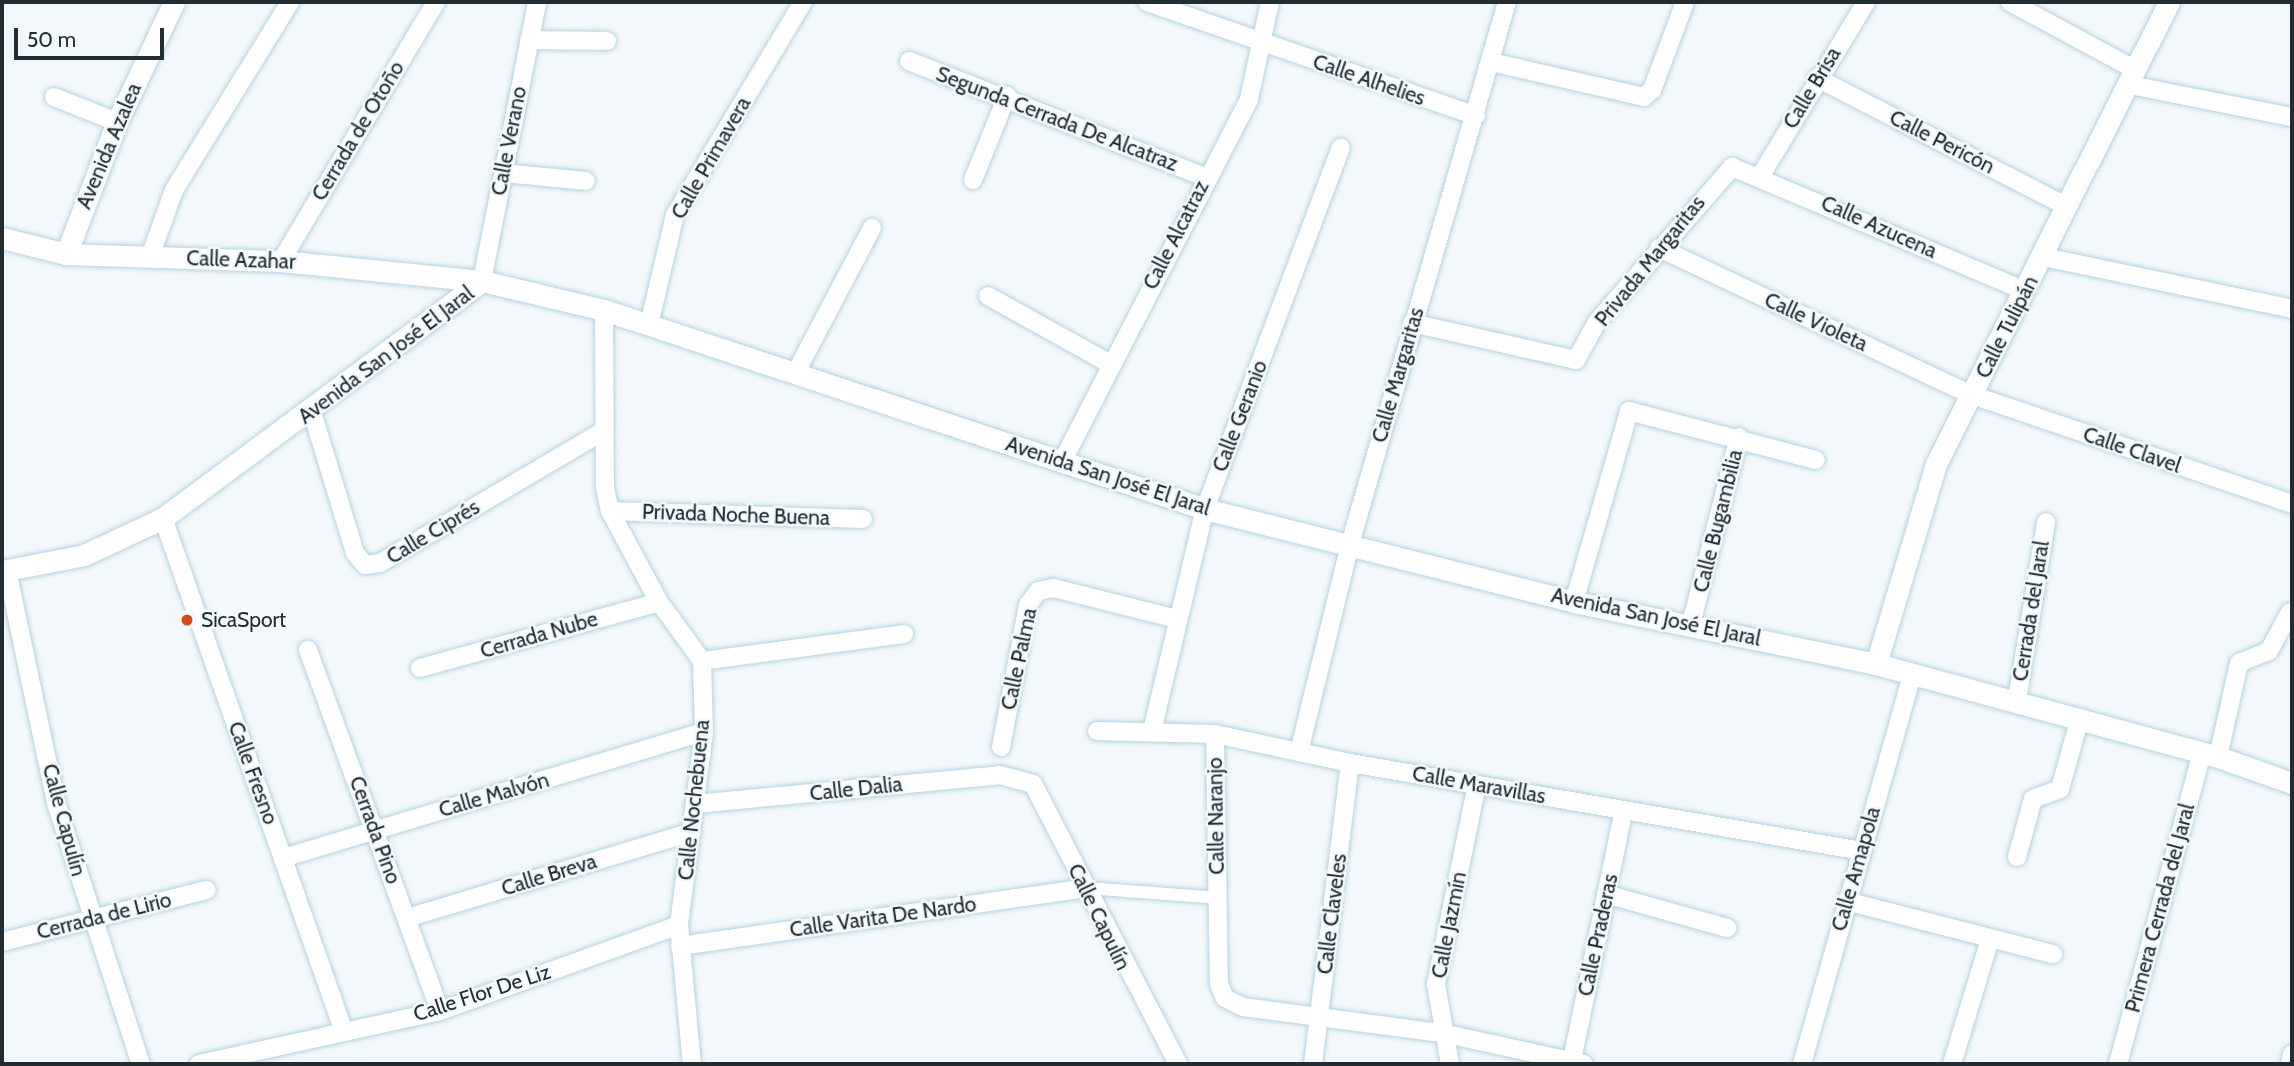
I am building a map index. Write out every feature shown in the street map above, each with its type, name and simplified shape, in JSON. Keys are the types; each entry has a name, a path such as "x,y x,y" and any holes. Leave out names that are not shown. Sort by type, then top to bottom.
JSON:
{"street":[{"name":"Avenida Azalea","path":"66,254 117,122 174,2"},
{"path":"150,257 174,190 290,2"},
{"name":"Cerrada de Otoño","path":"281,261 436,2"},
{"name":"Calle Verano","path":"482,281 537,2"},
{"name":"Calle Primavera","path":"649,325 675,215 803,2"},
{"name":"Calle Alhelies","path":"1147,2 1476,116"},
{"name":"Calle Alcatraz","path":"1062,462 1205,177 1249,99 1270,2"},
{"name":"Calle Margaritas","path":"1299,752 1350,544 1507,2"},
{"path":"1491,62 1644,97 1652,90 1685,2"},
{"path":"1853,2 1866,2"},
{"name":"Calle Brisa","path":"1761,175 1817,78 1866,2"},
{"path":"2010,2 2133,78 2292,117"},
{"name":"Calle Tulipán","path":"1876,664 1936,464 2044,257 2169,2"},
{"path":"530,40 607,41"},
{"name":"Segunda Cerrada De Alcatraz","path":"909,61 1007,96 1205,177"},
{"name":"Calle Pericón","path":"1817,78 2068,206"},
{"path":"973,180 1007,96"},
{"path":"54,97 117,122"},
{"name":"Calle Geranio","path":"1152,731 1205,509 1340,148"},
{"name":"Calle Azucena","path":"1732,167 1761,175 2025,291"},
{"name":"Privada Margaritas","path":"1412,323 1576,360 1597,322 1732,167"},
{"path":"503,173 586,181"},
{"path":"796,372 872,229"},
{"name":"Calle Azahar","path":"2,238 66,254 281,261 482,281"},
{"name":"Calle Violeta","path":"1659,248 1972,395"},
{"path":"2044,257 2292,309"},
{"name":"Avenida San José El Jaral","path":"5,571 84,555 163,517 312,412 482,281 604,310 1205,509 1574,601 1876,664 2210,755 2292,783"},
{"path":"988,296 1110,364"},
{"path":"604,310 603,431 610,511 659,601 702,661 904,634"},
{"name":"Calle Clavel","path":"1972,395 2292,504"},
{"name":"Calle Bugambilia","path":"1574,601 1629,411 1739,437 1691,624"},
{"name":"Calle Ciprés","path":"312,412 355,553 365,565 380,563 603,431"},
{"path":"1739,437 1816,460"},
{"name":"Privada Noche Buena","path":"610,511 863,519"},
{"name":"Calle Fresno","path":"163,517 344,1029"},
{"name":"Cerrada del Jaral","path":"2017,701 2046,522"},
{"name":"Calle Capulín","path":"5,571 56,803 141,1064"},
{"name":"Calle Palma","path":"1001,747 1028,605 1038,591 1053,588 1177,619"},
{"name":"Cerrada Nube","path":"420,668 659,601"},
{"name":"Primera Cerrada del Jaral","path":"2118,1064 2239,663 2269,652 2290,612"},
{"name":"Cerrada Pino","path":"308,650 376,829 440,1011"},
{"name":"Calle Nochebuena","path":"692,1064 679,925 704,732 702,661"},
{"name":"Calle Amapola","path":"1802,1064 1912,674"},
{"path":"2017,857 2033,799 2060,789 2080,718"},
{"name":"Calle Maravillas","path":"1097,731 1214,734 1350,763 1862,851"},
{"name":"Calle Malvón","path":"283,858 704,732"},
{"name":"Calle Naranjo","path":"1214,734 1219,984 1225,998 1243,1007 1319,1018"},
{"name":"Calle Claveles","path":"1313,1064 1350,763"},
{"name":"Calle Capulín","path":"1017,775 1033,784 1178,1064"},
{"name":"Calle Dalia","path":"695,804 1017,775"},
{"name":"Calle Jazmín","path":"1450,1064 1447,1034 1436,984 1478,785"},
{"name":"Calle Praderas","path":"1578,1062 1606,894 1625,810"},
{"name":"Calle Breva","path":"407,918 691,832"},
{"name":"Calle Naranjo","path":"1086,888 1218,898"},
{"name":"Calle Varita De Nardo","path":"680,946 1086,888"},
{"name":"Cerrada de Lirio","path":"2,942 93,921 206,890"},
{"path":"1606,894 1727,928"},
{"path":"1846,901 2053,954"},
{"name":"Calle Flor De Liz","path":"199,1064 344,1029 440,1011 679,925"},
{"path":"1952,1064 1990,939"},
{"path":"1319,1018 1447,1034 1578,1062"},
{"path":"2290,1064 2292,1054"}],"place":[{"name":"SicaSport","path":"187,620"}]}
